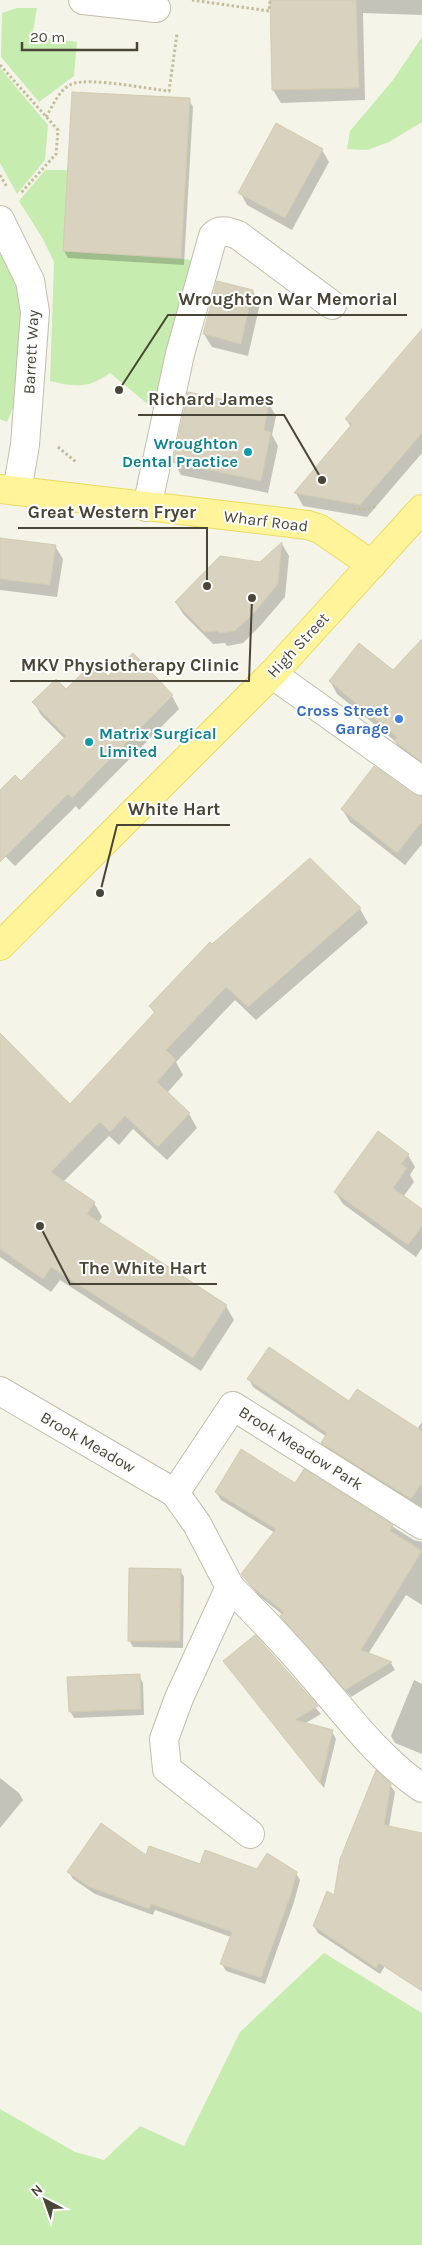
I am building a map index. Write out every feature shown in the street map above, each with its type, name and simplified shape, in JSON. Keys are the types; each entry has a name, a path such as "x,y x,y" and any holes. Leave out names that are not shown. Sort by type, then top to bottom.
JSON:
{"main road":[{"name":"Wharf Road","path":"8,490 316,527 372,565"},
{"name":"High Street","path":"0,946 272,674 420,515"}],"street":[{"path":"83,0 156,8"},
{"name":"Barrett Way","path":"7,210 30,281 35,312 25,445 8,490"},
{"path":"148,507 180,354 212,236 216,232 224,231 238,235 332,305"},
{"path":"272,674 422,781"},
{"name":"Brook Meadow","path":"0,1391 175,1493"},
{"name":"Brook Meadow Park","path":"175,1493 233,1406 422,1525"},
{"path":"175,1493 197,1524 230,1587 278,1636 370,1743 422,1788"},
{"path":"230,1587 179,1698 164,1740 167,1769 250,1834"}],"path":[{"path":"192,0 269,11 270,0"},
{"path":"46,117 59,95 72,84 92,82 168,91 178,27"},
{"path":"0,65 58,130 56,154 7,210"}],"green space":[{"path":"17,8 37,8 32,36 77,42 74,76 39,102 1,57 2,13"},
{"path":"422,37 422,122 389,142 367,150 347,149 350,131 393,80"},
{"path":"0,68 48,125 45,160 17,194 0,163"},
{"path":"45,170 68,170 63,251 195,260 155,410 110,373 95,382 81,385 67,385 50,381 54,262 43,239 19,201"},
{"path":"0,247 22,301 19,381 14,405 7,422 0,419"},
{"path":"324,1953 422,2013 422,2245 0,2245 0,2109 75,2152 104,2160 140,2126 184,2146 240,2032"}],"building":[{"path":"270,0 356,0 359,88 272,90"},
{"path":"72,92 190,98 181,258 63,251"},
{"path":"276,123 323,149 285,218 238,193"},
{"path":"217,281 253,290 241,344 203,334"},
{"path":"422,329 422,433 360,505 294,493 352,424 345,419"},
{"path":"188,392 239,403 240,396 269,402 264,430 271,432 261,481 173,462"},
{"path":"0,538 56,545 50,585 0,579"},
{"path":"282,542 278,584 255,612 235,631 204,632 175,602 220,556 260,562"},
{"name":"Cross Street Garage","path":"422,639 422,762 394,741 397,737 329,681 359,643 393,670"},
{"path":"133,653 173,695 72,798 68,794 0,862 0,790 15,775 21,781 66,736 32,702 56,679 66,689 94,662 108,676"},
{"path":"374,766 413,794 422,796 422,822 397,853 341,809"},
{"path":"310,858 361,908 248,1007 226,987 166,1050 176,1060 157,1082 190,1113 158,1147 125,1116 110,1132 100,1122 51,1172 95,1202 87,1214 227,1305 193,1358 51,1267 43,1279 0,1249 0,1033 70,1104 155,1012 149,1006 210,942 212,944"},
{"path":"378,1131 409,1154 401,1164 407,1168 393,1188 422,1209 422,1226 408,1245 334,1192"},
{"path":"269,1347 349,1401 357,1389 422,1431 422,1483 411,1499 321,1443 327,1433 247,1379"},
{"path":"241,1449 295,1483 304,1469 393,1525 390,1531 422,1551 361,1650 392,1662 345,1690 280,1616 284,1612 252,1587 241,1574 276,1529 215,1492"},
{"path":"129,1568 181,1569 180,1641 128,1641"},
{"path":"255,1635 318,1706 295,1720 333,1730 320,1783 223,1661"},
{"path":"140,1674 141,1709 69,1712 67,1677"},
{"path":"376,1770 391,1784 384,1825 422,1833 422,1991 379,1963 376,1968 313,1926 327,1891 334,1895 340,1859"},
{"path":"101,1823 146,1855 149,1846 200,1864 205,1850 257,1869 267,1853 297,1872 261,1978 220,1964 232,1932 151,1904 149,1909 90,1887 67,1872"}],"place":[{"name":"Wroughton War Memorial","path":"119,390"},
{"name":"Wroughton Dental Practice","path":"248,452"},
{"name":"Richard James","path":"322,480"},
{"name":"Great Western Fryer","path":"207,586"},
{"name":"MKV Physiotherapy Clinic","path":"252,598"},
{"name":"Cross Street Garage","path":"399,719"},
{"name":"Matrix Surgical Limited","path":"89,742"},
{"name":"White Hart","path":"100,893"},
{"name":"The White Hart","path":"40,1226"}]}
